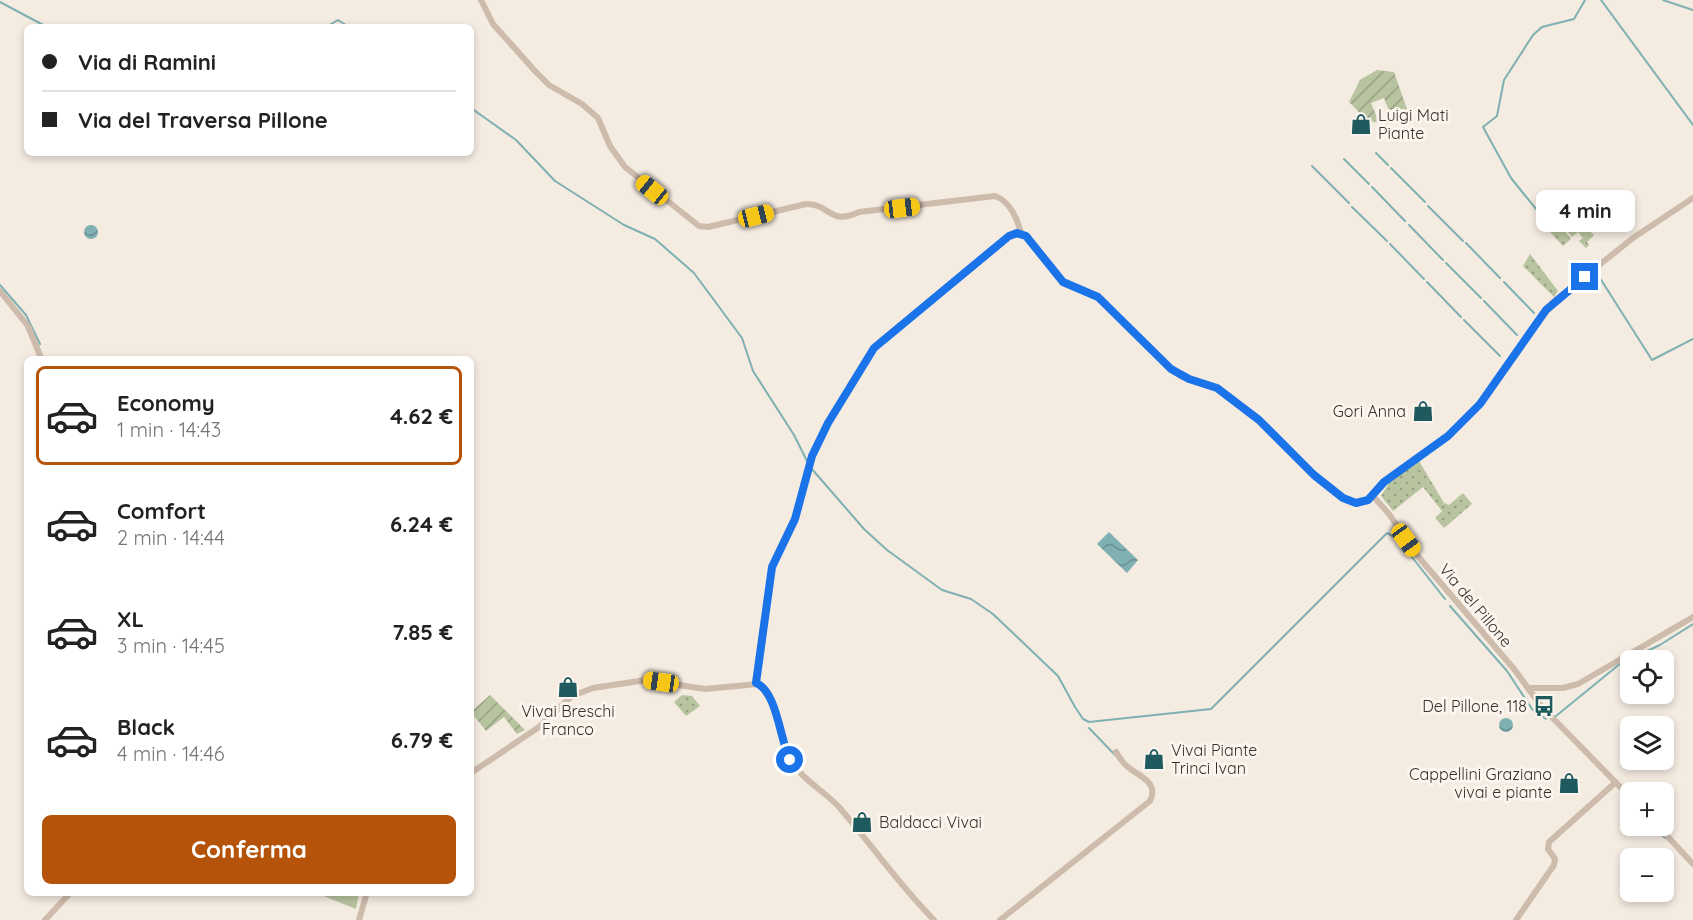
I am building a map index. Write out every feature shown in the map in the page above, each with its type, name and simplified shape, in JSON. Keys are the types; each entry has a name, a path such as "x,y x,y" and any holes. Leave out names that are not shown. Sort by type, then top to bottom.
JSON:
{"street":[{"path":"481,0 493,24 535,71 549,85 582,104 598,118 610,146 625,167 697,225 708,227 806,204 817,206 833,217 840,218 859,212 995,196 1002,199 1010,209 1021,234"},
{"path":"756,683 771,571 795,519 812,456 851,384 874,348 1006,238 1021,234 1028,237 1063,282 1098,297 1177,373 1212,385 1228,396 1259,420 1314,475 1340,496 1359,503 1373,496 1384,482 1445,439 1480,404 1553,302 1633,238 1693,198"},
{"path":"0,291 23,318 40,356"},
{"name":"Via del Pillone","path":"1373,496 1428,568 1546,712 1620,786"},
{"path":"1528,688 1561,688 1578,684 1693,617"},
{"path":"474,770 539,727 572,696 593,688 646,680 705,689 756,683 763,687 770,697 785,748 792,763 838,807 900,884 934,920"},
{"path":"1000,920 1150,801 1153,793 1151,784 1126,765 1116,752"},
{"path":"1516,920 1554,865 1555,859 1548,849 1549,842 1616,782"},
{"path":"1667,836 1693,864"},
{"path":"45,920 67,896"},
{"path":"359,920 366,896"}],"green space":[{"path":"1377,70 1394,72 1409,115 1385,125 1381,120 1391,116 1384,98 1371,103 1379,122 1367,119 1349,102 1360,80"},
{"path":"1566,219 1577,231 1584,225 1594,235 1587,242 1589,245 1586,248 1579,241 1583,238 1578,232 1572,237 1561,224"},
{"path":"1560,225 1571,239 1563,246 1548,230"},
{"path":"1530,254 1558,291 1554,297 1523,266"},
{"path":"1419,461 1444,503 1449,505 1463,493 1472,504 1444,528 1435,518 1442,511 1423,487 1393,511 1381,496 1391,480"},
{"path":"490,695 525,730 517,734 504,717 486,731 474,716 474,709"},
{"path":"682,695 692,696 700,706 686,716 674,702"},
{"path":"324,896 358,896 356,909"}],"water":[{"path":"88,225 94,225 98,232 94,239 88,239 84,235 84,229"},
{"path":"1109,532 1138,560 1127,573 1097,544"},
{"path":"1506,718 1511,720 1513,725 1511,730 1506,732 1501,730 1499,725 1501,720"}],"waterway":[{"path":"1549,225 1511,178 1483,127 1497,116 1504,80 1533,35 1542,27 1574,19 1585,0"},
{"path":"1601,0 1693,125"},
{"path":"1663,0 1693,10"},
{"path":"0,2 41,24"},
{"path":"331,24 338,20 344,24"},
{"path":"474,110 516,140 555,181 624,225 655,239 694,273 742,338 753,371 794,435 808,463"},
{"path":"1376,153 1388,165"},
{"path":"1344,159 1369,184"},
{"path":"1312,166 1349,203"},
{"path":"1391,168 1425,202"},
{"path":"1372,187 1405,221"},
{"path":"1428,206 1463,241"},
{"path":"1352,207 1387,241"},
{"path":"1409,225 1443,260"},
{"path":"1466,243 1500,278"},
{"path":"1390,244 1424,279"},
{"path":"1446,263 1481,298"},
{"path":"1598,275 1652,360 1693,339"},
{"path":"1427,282 1461,317"},
{"path":"1504,282 1534,313"},
{"path":"0,285 26,315 40,344"},
{"path":"1484,301 1517,335"},
{"path":"1464,320 1500,356"},
{"path":"811,468 864,529 887,550 942,590 971,599 993,614 1058,676 1083,719 1089,722 1211,709 1387,533 1397,538 1445,599"},
{"path":"1450,606 1507,671 1532,709 1546,719"},
{"path":"1556,716 1621,663 1660,645 1693,624"},
{"path":"1089,728 1115,755"}],"place":[{"name":"Luigi Mati Piante","path":"1361,124"},
{"name":"Gori Anna","path":"1423,411"},
{"name":"Vivai Breschi Franco","path":"568,687"},
{"name":"Del Pillone, 118","path":"1544,706"},
{"name":"Vivai Piante Trinci Ivan","path":"1154,759"},
{"name":"Cappellini Graziano vivai e piante","path":"1569,783"},
{"name":"Baldacci Vivai","path":"862,822"}],"route":[{"path":"790,760 782,741 770,697 763,687 756,683 762,624 771,571 795,519 812,456 828,423 874,348 1009,236 1017,233 1026,236 1063,282 1098,297 1171,369 1189,379 1217,388 1259,420 1314,475 1343,498 1356,503 1368,500 1384,482 1448,436 1480,404 1546,310 1585,277"}]}
